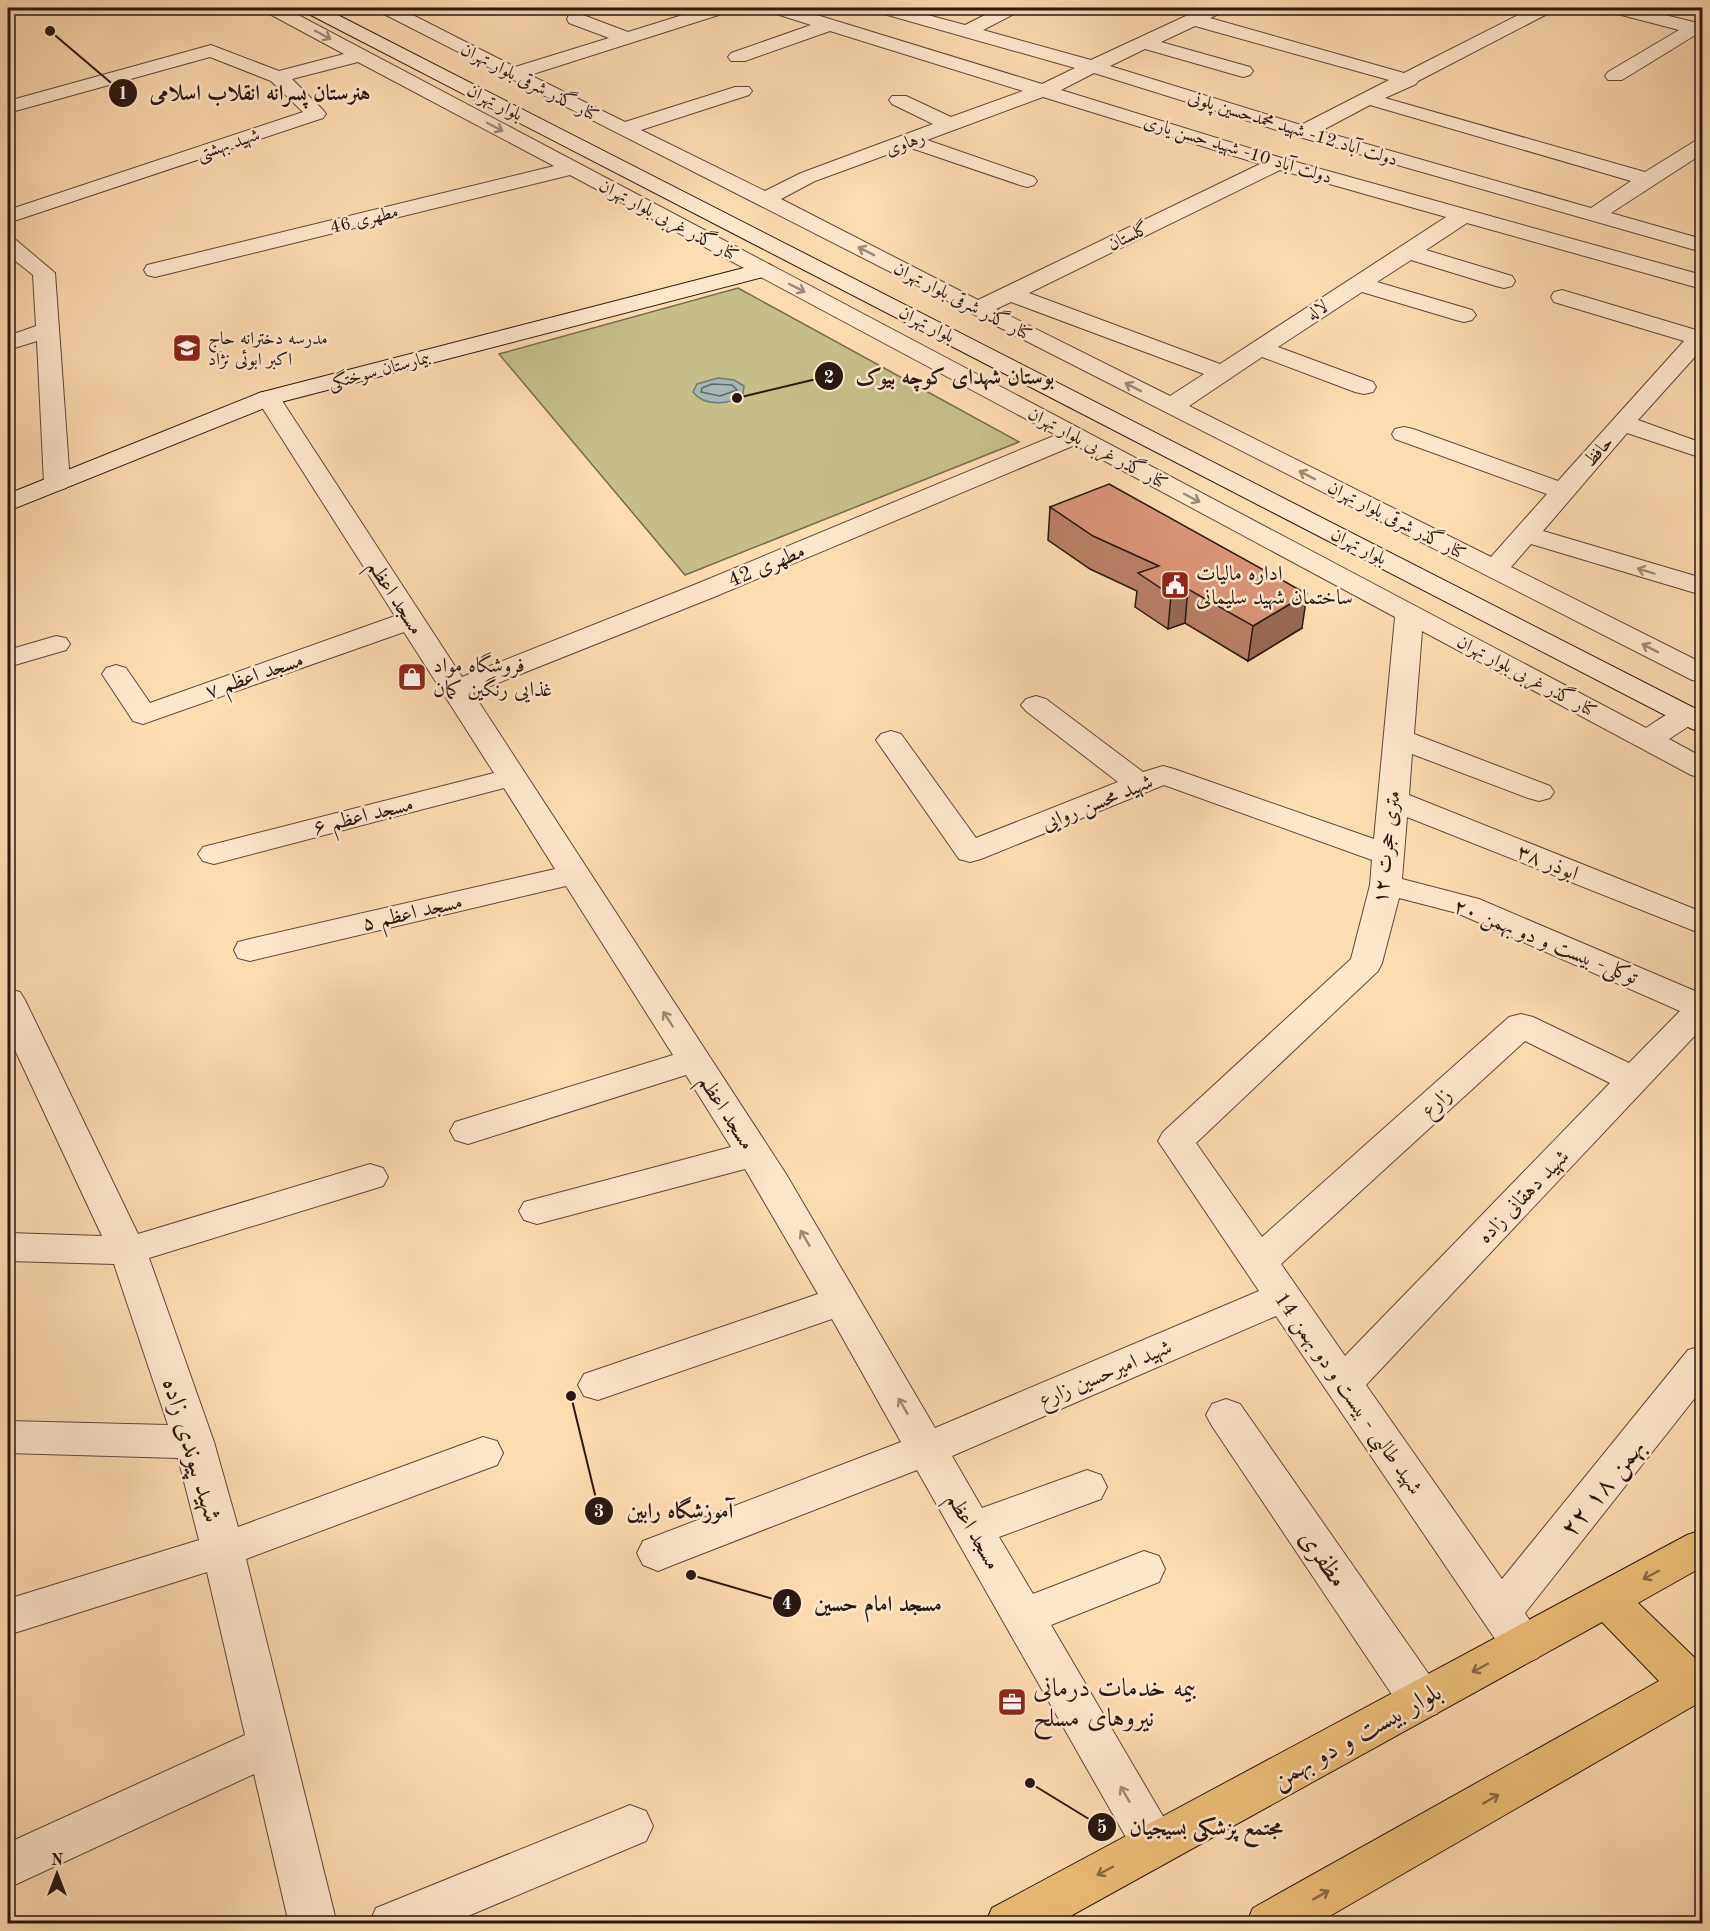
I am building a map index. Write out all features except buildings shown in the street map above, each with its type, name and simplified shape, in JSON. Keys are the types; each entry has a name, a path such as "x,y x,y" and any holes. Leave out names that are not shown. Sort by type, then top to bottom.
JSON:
{"main road":[{"name":"بلوار بیست و دو بهمن","path":"1009,1923 1421,1700 1512,1628 1607,1599 1702,1547"},
{"path":"1270,1923 1697,1682 1607,1599"}],"street":[{"name":"کنار گذر غربی بلوار تهران","path":"272,8 1702,769"},
{"name":"بلوار تهران","path":"311,8 1697,715"},
{"name":"بلوار تهران","path":"341,8 1697,715"},
{"name":"کنار گذر شرقی بلوار تهران","path":"386,8 1702,674"},
{"path":"675,8 698,16"},
{"path":"513,74 722,8"},
{"name":"دولت آباد 10- شهید حسن یاری","path":"776,8 1046,89 1278,163 1702,282"},
{"name":"دولت آباد 12- شهید محمدحسین پلونی","path":"883,8 1094,67 1303,132 1702,246"},
{"path":"966,32 1012,8"},
{"path":"1094,67 1217,8"},
{"path":"1303,132 1409,80 1545,8"},
{"path":"1616,8 1699,29"},
{"path":"576,19 628,38"},
{"path":"1192,19 1409,80"},
{"path":"738,57 828,25"},
{"path":"1615,76 1699,29"},
{"path":"1144,43 1243,71"},
{"path":"8,107 211,51 278,77 361,55"},
{"name":"رهاوی","path":"765,199 808,177 911,141 1046,89 1094,67"},
{"name":"شهید بهشتی","path":"8,218 316,114 278,77"},
{"path":"623,129 742,91"},
{"path":"1370,99 1649,180"},
{"path":"899,100 952,125"},
{"path":"911,141 1027,181"},
{"path":"1594,215 1702,145"},
{"name":"گلستان","path":"978,309 1278,163"},
{"name":"مطهری 46","path":"155,270 573,168"},
{"path":"8,193 33,209"},
{"name":"لاله","path":"1172,406 1464,215"},
{"path":"8,245 44,273 57,483"},
{"path":"1406,251 1504,281"},
{"name":"بیمارستان سوختگی","path":"8,503 268,398 763,270"},
{"path":"1358,283 1464,315"},
{"path":"1009,293 1222,373"},
{"path":"1562,297 1701,337"},
{"path":"8,343 48,330"},
{"name":"حافظ","path":"1495,569 1629,415 1701,337"},
{"path":"1259,348 1364,387"},
{"name":"مسجد اعظم","path":"268,398 754,1154 843,1301 1155,1845"},
{"path":"1629,415 1702,429"},
{"path":"1629,415 1702,451"},
{"path":"1404,434 1563,492"},
{"name":"مطهری 42","path":"456,690 704,591 1075,436"},
{"path":"1526,534 1702,587"},
{"name":"۱۲ متری حجرت","path":"1176,1141 1365,963 1387,870 1409,614"},
{"name":"مسجد اعظم ۷","path":"116,674 143,715 411,620"},
{"path":"8,659 56,644"},
{"path":"1035,705 1140,784"},
{"path":"1647,740 1697,715"},
{"path":"1399,739 1539,792"},
{"name":"شهید محسن روایی","path":"891,740 970,852 1163,775 1387,870"},
{"name":"مسجد اعظم ۶","path":"214,854 512,777"},
{"name":"۳۸ ابوذر","path":"1393,800 1702,924"},
{"name":"توکلی- بیست و دو بهمن ۲۰","path":"1387,870 1702,1007"},
{"name":"مسجد اعظم ۵","path":"250,950 574,874"},
{"name":"شهید پیوندی زاده","path":"8,1000 128,1251 194,1442 223,1550 313,1923"},
{"name":"شهید دهقانی زاده","path":"1343,1384 1702,1007"},
{"name":"زارع","path":"1259,1262 1521,1025 1633,1080"},
{"path":"468,1131 694,1060"},
{"name":"شهید طالبی - بیست و دو بهمن 14","path":"1176,1141 1512,1628"},
{"path":"537,1211 754,1154"},
{"path":"8,1246 128,1251 370,1177"},
{"name":"شهید امیرحسین زارع","path":"658,1553 927,1449 1283,1297"},
{"path":"598,1385 843,1301"},
{"name":"۲۲ بهمن ۱۸","path":"1512,1628 1702,1361"},
{"name":"مظفری","path":"1226,1415 1421,1700"},
{"path":"8,1437 194,1442"},
{"path":"8,1617 223,1550 483,1453"},
{"path":"972,1529 1087,1487"},
{"path":"1023,1617 1144,1569"},
{"path":"8,1866 269,1745"},
{"path":"393,1923 630,1826"}],"shaded area":[{"path":"738,288 1019,442 685,575 499,354"}],"water":[{"path":"718,378 734,380 744,386 743,394 738,398 718,403 704,400 693,392 697,384"}],"place":[{"name":"هنرستان پسرانه انقلاب اسلامی","path":"50,31"},
{"name":"مدرسه دخترانه حاج اکبر ابوئی نژاد","path":"187,348"},
{"name":"بوستان شهدای کوچه بیوک","path":"737,398"},
{"name":"اداره مالیات ساختمان شهید سلیمانی","path":"1175,585"},
{"name":"فروشگاه مواد غذایی رنگین کمان","path":"412,677"},
{"name":"آموزشگاه رابین","path":"571,1396"},
{"name":"مسجد امام حسین","path":"691,1575"},
{"name":"بیمه خدمات درمانی نیروهای مسلح","path":"1012,1702"},
{"name":"مجتمع پزشکی بسیجیان","path":"1030,1783"}]}
